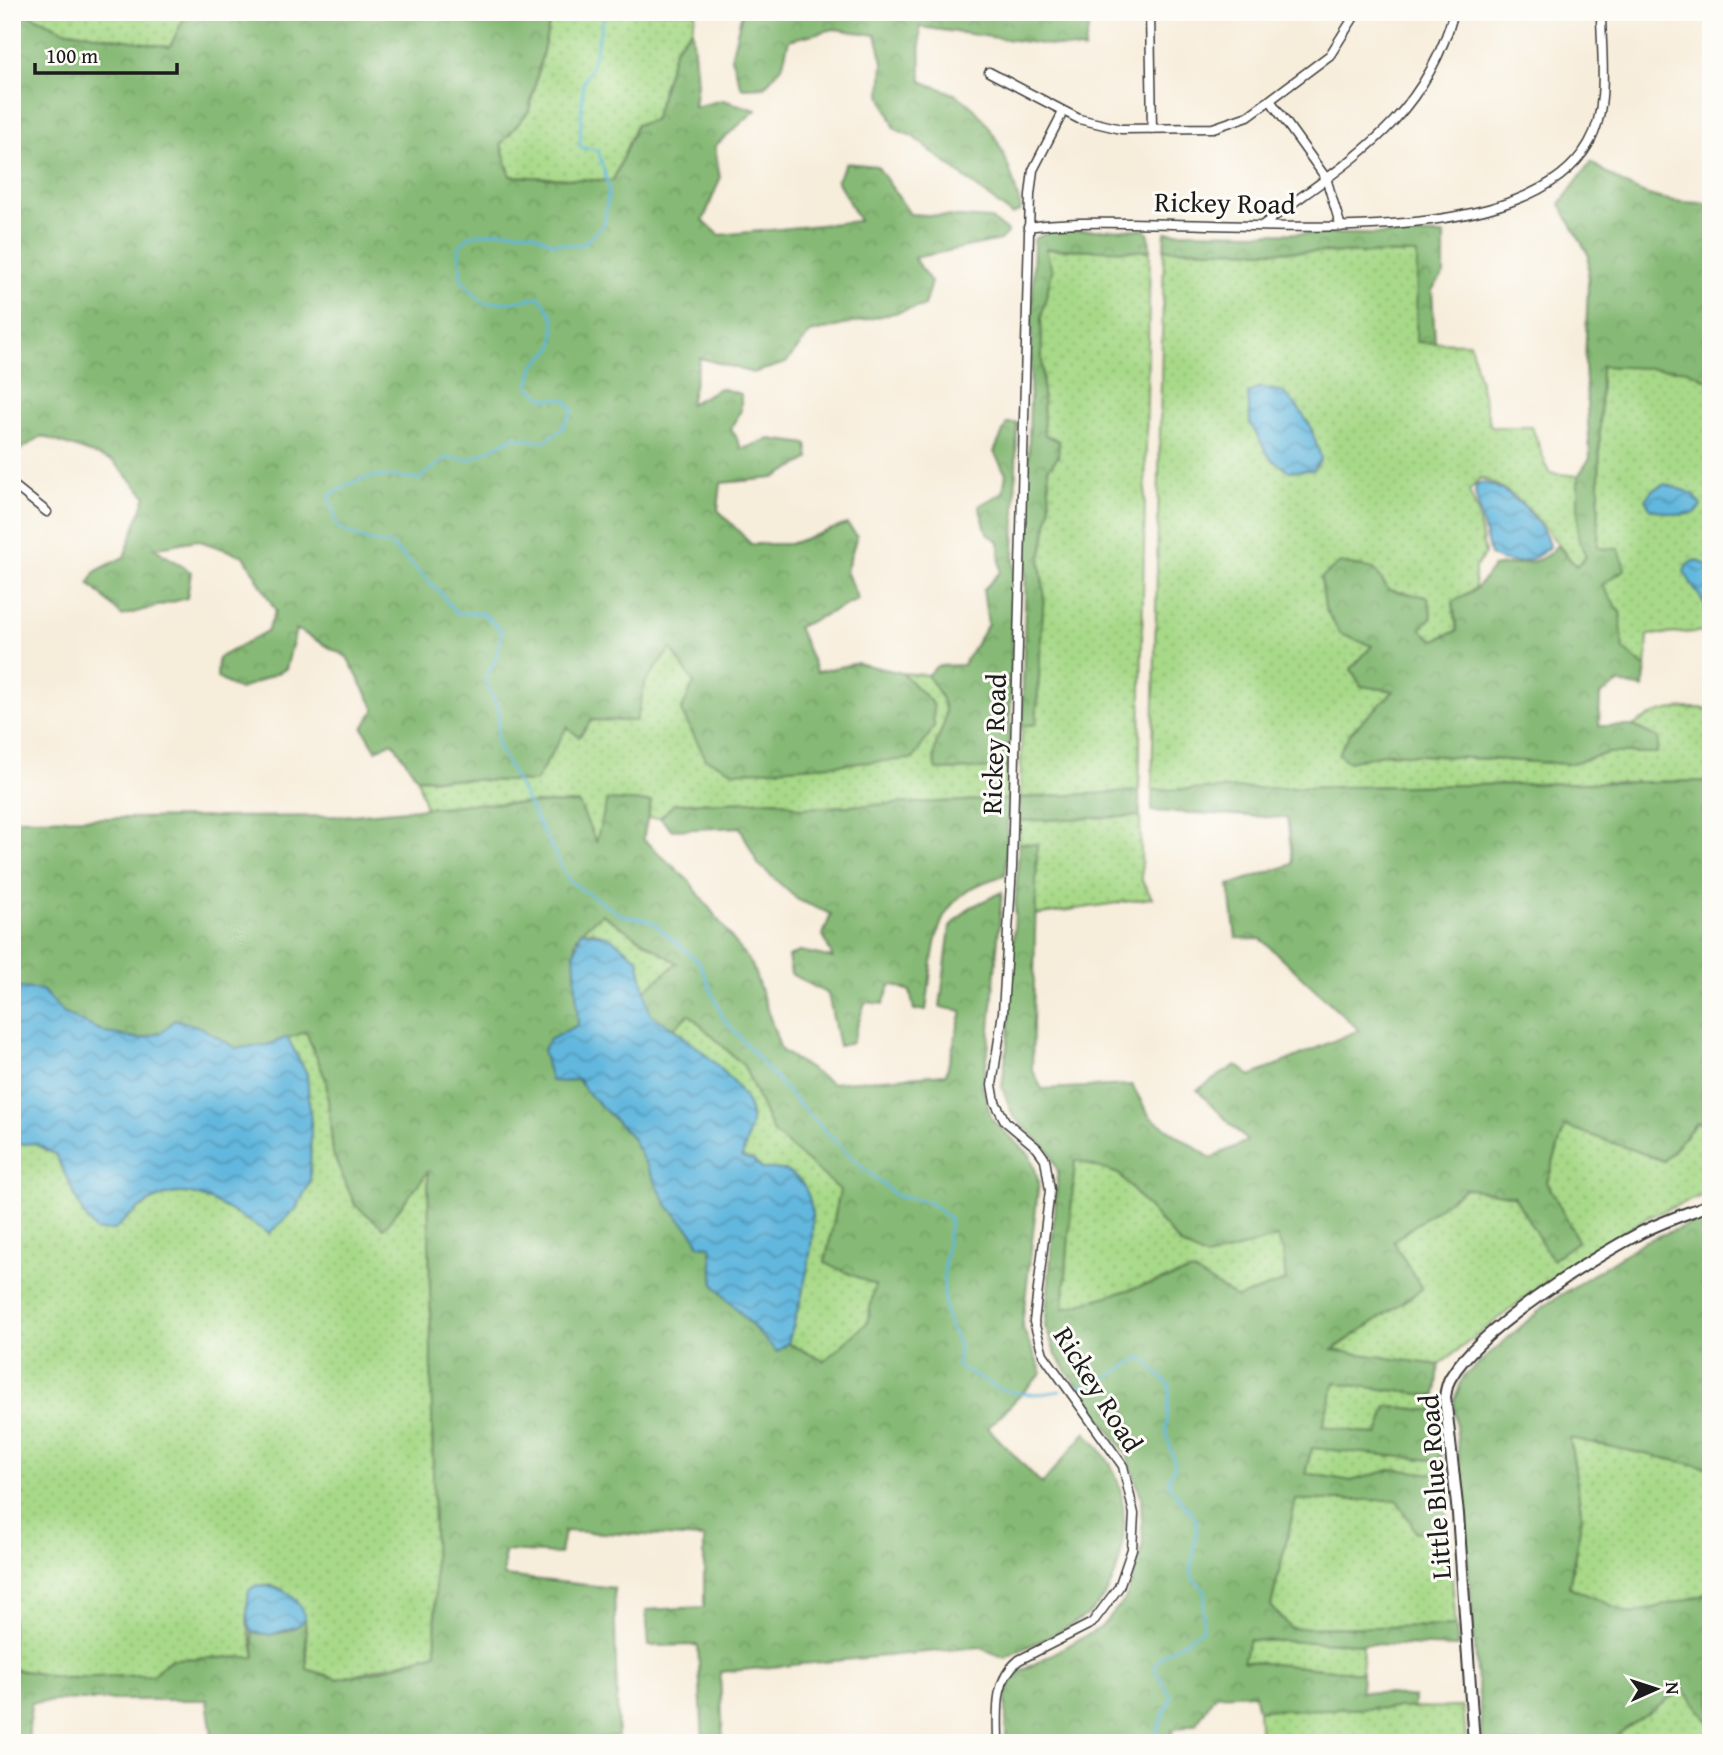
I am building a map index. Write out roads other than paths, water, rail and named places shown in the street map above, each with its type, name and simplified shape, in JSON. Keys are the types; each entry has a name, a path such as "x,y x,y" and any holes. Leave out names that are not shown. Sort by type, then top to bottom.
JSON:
{"street":[{"path":"1150,12 1152,129"},
{"path":"989,72 1063,112 1101,126 1213,128 1230,124 1270,100 1330,55 1357,12"},
{"path":"1263,225 1396,122 1433,71 1454,12"},
{"name":"Rickey Road","path":"998,1743 998,1697 1000,1684 1008,1668 1018,1660 1092,1623 1108,1604 1126,1569 1134,1514 1123,1466 1043,1354 1037,1338 1034,1322 1050,1190 1049,1172 1037,1148 1001,1114 992,1085 1003,1012 1012,867 1028,227 1087,224 1341,227 1414,222 1507,204 1558,178 1580,156 1594,133 1600,104 1601,12"},
{"path":"1270,100 1326,178 1341,227"},
{"path":"1028,227 1033,170 1063,112"},
{"path":"12,484 47,512"},
{"name":"Little Blue Road","path":"1474,1743 1458,1514 1445,1397 1449,1380 1459,1364 1501,1326 1553,1286 1643,1231 1711,1203"}],"water":[{"path":"1261,387 1283,392 1310,425 1321,458 1314,470 1289,471 1270,458 1250,423 1248,393"},
{"path":"1483,483 1503,490 1524,507 1541,527 1549,547 1535,557 1521,562 1505,561 1490,555 1475,493 1476,485"},
{"path":"1665,484 1694,494 1701,506 1695,513 1681,515 1651,509 1645,500 1652,490"},
{"path":"1696,560 1711,567 1711,614 1684,572 1687,564"},
{"path":"581,931 608,936 638,958 650,1014 710,1058 738,1088 751,1116 750,1131 742,1158 753,1160 762,1169 788,1172 804,1186 811,1209 812,1236 808,1266 788,1343 777,1352 714,1285 711,1246 699,1245 693,1233 668,1206 631,1136 587,1092 578,1079 551,1081 543,1050 549,1040 578,1025 574,954"},
{"path":"12,987 42,990 63,1013 106,1033 141,1039 162,1032 175,1019 200,1027 236,1048 267,1045 287,1037 307,1074 311,1125 310,1183 295,1210 269,1233 208,1199 174,1193 156,1198 114,1230 96,1231 84,1215 56,1155 33,1143 12,1145"},
{"path":"257,1585 280,1589 293,1597 305,1617 300,1625 271,1635 252,1632 247,1617 249,1590"}],"waterway":[{"path":"605,12 592,65 583,83 580,147 598,150 609,189 604,224 582,245 552,243 531,232 501,231 469,236 459,247 461,279 483,303 513,302 540,297 554,318 554,346 534,366 529,387 545,399 565,399 573,410 561,430 543,442 513,437 470,460 447,458 419,479 372,477 342,488 329,496 338,528 367,541 391,545 440,592 456,613 483,613 502,631 496,657 485,681 499,710 497,744 569,881 621,915 651,921 699,962 723,1018 793,1098 851,1157 896,1196 929,1202 950,1219 944,1290 948,1321 958,1342 957,1365 1006,1390 1031,1394 1060,1391"},
{"path":"1077,1387 1095,1384 1142,1357 1170,1386 1166,1432 1175,1464 1168,1483 1197,1521 1191,1576 1205,1592 1202,1630 1163,1655 1154,1667 1171,1697 1152,1743"}]}
